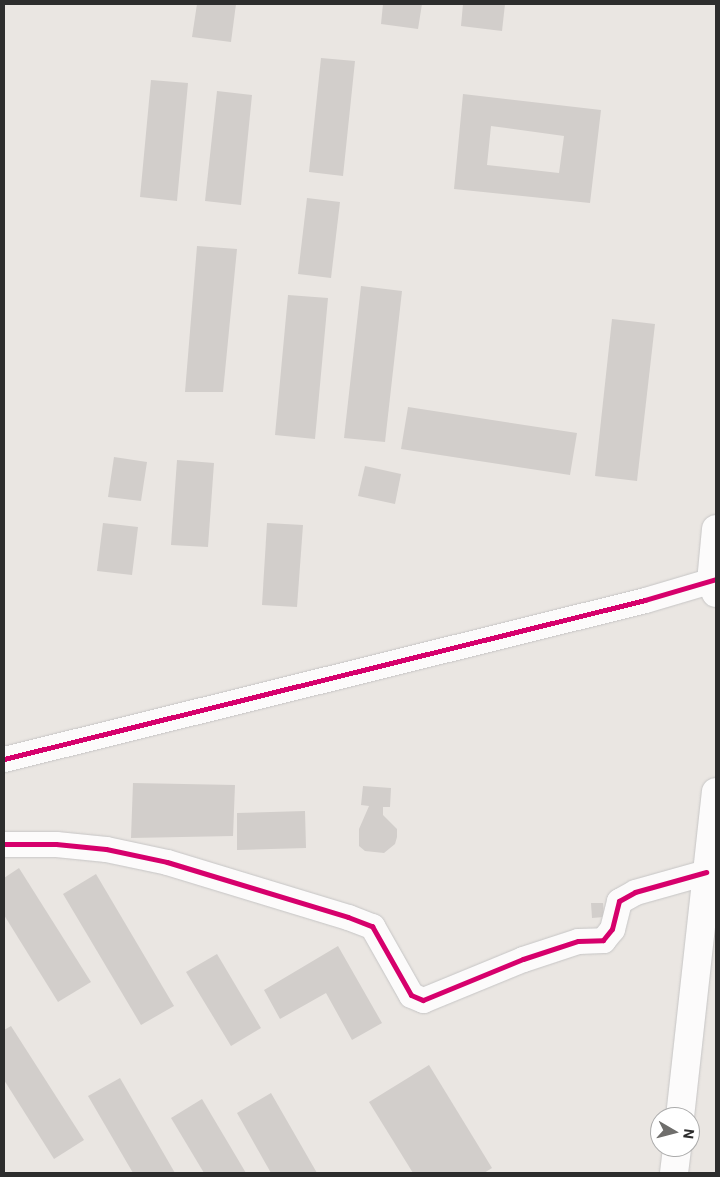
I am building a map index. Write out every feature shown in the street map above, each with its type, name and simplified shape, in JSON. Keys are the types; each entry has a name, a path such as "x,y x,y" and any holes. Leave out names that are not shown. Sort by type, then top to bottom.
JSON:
{"main road":[{"path":"715,585 716,529"},
{"path":"681,1107 716,792"},
{"path":"674,1173 676,1157"}],"street":[{"path":"4,759 715,585"},
{"path":"4,844 56,844 106,849 167,862 348,917 372,926 411,995 423,1000 542,953 578,941 603,940 612,929 619,901 635,892 706,872"}],"building":[{"path":"197,4 236,4 231,42 192,37"},
{"path":"383,4 422,4 418,29 381,24"},
{"path":"463,4 505,4 502,31 461,26"},
{"path":"321,58 355,61 343,176 309,172"},
{"path":"151,80 188,83 177,201 140,197"},
{"path":"217,91 252,95 241,205 205,201"},
{"path":"463,94 601,110 590,203 454,189","holes":["491,126 564,136 559,173 487,165"]},
{"path":"307,198 340,202 331,278 298,274"},
{"path":"197,246 237,249 223,392 185,392"},
{"path":"361,286 402,291 385,442 344,438"},
{"path":"288,295 328,298 315,439 275,435"},
{"path":"612,319 655,324 637,481 595,476"},
{"path":"408,407 577,433 570,475 401,449"},
{"path":"114,457 147,462 141,501 108,497"},
{"path":"177,460 214,463 208,547 171,545"},
{"path":"365,466 401,474 395,504 358,496"},
{"path":"103,523 138,527 132,575 97,571"},
{"path":"267,523 303,525 297,607 262,605"},
{"path":"133,783 235,785 233,836 131,838"},
{"path":"363,786 391,788 390,807 383,807 383,815 397,829 397,837 395,844 384,853 365,851 359,846 359,829 369,806 361,805"},
{"path":"305,811 306,848 237,850 237,813"},
{"path":"19,868 91,982 58,1002 4,915 4,878"},
{"path":"96,874 174,1006 141,1025 63,894"},
{"path":"591,903 603,903 604,917 592,918"},
{"path":"338,946 382,1023 352,1040 326,993 280,1019 264,990"},
{"path":"217,954 261,1028 231,1046 186,972"},
{"path":"11,1026 84,1140 54,1159 4,1080 4,1030"},
{"path":"429,1065 492,1168 484,1173 413,1173 369,1102"},
{"path":"120,1078 175,1173 133,1173 88,1096"},
{"path":"271,1093 317,1173 271,1173 237,1113"},
{"path":"202,1099 246,1173 204,1173 171,1118"}],"cycle path":[{"path":"4,759 645,600 716,579"},
{"path":"4,844 56,844 106,849 167,862 348,917 372,926 411,995 423,1000 523,959 578,941 603,940 612,929 619,901 635,892 706,872"}]}
